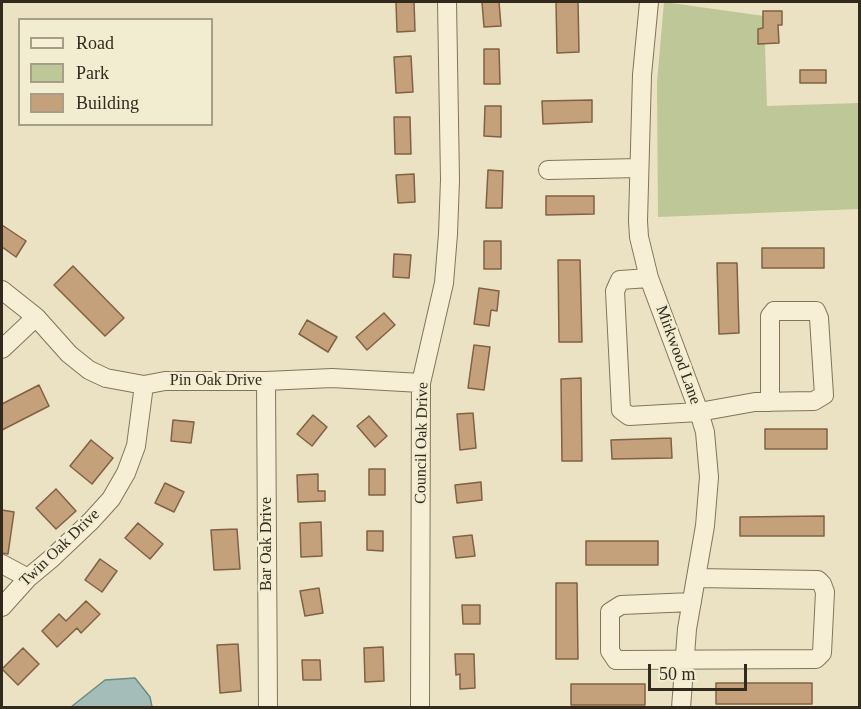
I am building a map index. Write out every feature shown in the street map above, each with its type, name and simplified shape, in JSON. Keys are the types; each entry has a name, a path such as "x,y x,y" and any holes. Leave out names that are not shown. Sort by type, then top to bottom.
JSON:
{"street":[{"name":"Council Oak Drive","path":"420,708 421,383 444,283 448,234 450,180 447,2"},
{"name":"Mirkwood Lane","path":"649,2 642,75 639,237 649,278 705,432 708,477 705,526 692,602 681,708"},
{"path":"548,170 639,168"},
{"path":"649,278 620,280 615,291 621,410 629,416 699,412 755,402 770,402 814,401 824,395 819,318 816,311 774,311 770,316 770,402"},
{"name":"Pin Oak Drive","path":"2,290 36,316 69,354 89,370 106,378 144,385 165,381 266,381 332,378 421,383"},
{"path":"2,349 36,316"},
{"name":"Bar Oak Drive","path":"266,381 268,708"},
{"name":"Twin Oak Drive","path":"2,607 28,578 91,521 116,490 126,473 136,446 144,385"},
{"path":"2,564 28,578"},
{"path":"692,602 621,605 610,612 610,651 616,660 816,659 822,653 825,592 818,580 696,578"}],"green space":[{"path":"664,2 764,16 767,106 859,103 859,209 658,217 657,82"}],"water":[{"path":"135,678 150,697 152,707 71,707 105,680"}],"building":[{"path":"396,2 414,2 415,31 397,32"},
{"path":"482,2 499,2 501,26 484,27"},
{"path":"556,2 578,2 579,52 557,53"},
{"path":"763,11 782,11 782,25 778,25 779,43 758,44 758,29 763,28"},
{"path":"484,49 499,49 500,84 484,84"},
{"path":"411,56 413,92 396,93 394,57"},
{"path":"800,70 826,70 826,83 800,83"},
{"path":"592,100 592,122 543,124 542,101"},
{"path":"485,106 501,106 501,137 484,136"},
{"path":"394,117 410,117 411,154 395,154"},
{"path":"488,170 503,171 502,208 486,208"},
{"path":"414,174 415,202 398,203 396,175"},
{"path":"546,196 594,196 594,214 546,215"},
{"path":"2,225 26,241 16,257 2,247"},
{"path":"484,241 501,241 501,269 484,269"},
{"path":"762,248 824,248 824,268 762,268"},
{"path":"394,254 411,255 409,278 393,277"},
{"path":"558,260 580,260 582,342 559,342"},
{"path":"717,263 737,263 739,333 719,334"},
{"path":"73,266 124,318 105,336 54,285"},
{"path":"479,288 499,291 497,311 491,310 489,326 474,324"},
{"path":"384,313 395,325 367,350 356,337"},
{"path":"307,320 337,337 328,352 299,334"},
{"path":"474,345 490,347 484,390 468,388"},
{"path":"581,378 582,461 562,461 561,379"},
{"path":"39,385 49,406 2,430 2,404"},
{"path":"473,413 476,448 460,450 457,414"},
{"path":"313,415 327,427 312,446 297,434"},
{"path":"369,416 387,436 375,447 357,426"},
{"path":"173,420 194,422 191,443 171,441"},
{"path":"765,429 827,429 827,449 765,449"},
{"path":"671,438 672,458 612,459 611,440"},
{"path":"91,440 113,458 92,484 70,466"},
{"path":"369,469 385,469 385,495 369,495"},
{"path":"318,474 318,491 325,491 325,501 298,502 297,475"},
{"path":"481,482 482,500 457,503 455,485"},
{"path":"165,483 184,492 174,512 155,503"},
{"path":"56,489 76,511 56,529 36,508"},
{"path":"2,510 14,512 8,554 2,553"},
{"path":"824,516 824,536 740,536 740,517"},
{"path":"321,522 322,556 301,557 300,523"},
{"path":"138,523 163,544 150,559 125,538"},
{"path":"237,529 240,569 214,570 211,530"},
{"path":"367,531 383,531 383,551 367,550"},
{"path":"472,535 475,556 456,558 453,537"},
{"path":"586,541 658,541 658,565 586,565"},
{"path":"100,559 117,571 102,592 85,580"},
{"path":"556,583 577,583 578,659 556,659"},
{"path":"319,588 323,613 305,616 300,591"},
{"path":"86,601 100,614 81,633 77,628 57,647 42,631 59,614 66,621"},
{"path":"462,605 480,605 480,624 463,624"},
{"path":"238,644 241,691 220,693 217,645"},
{"path":"383,647 384,681 365,682 364,648"},
{"path":"23,648 39,664 18,685 2,669"},
{"path":"455,654 474,654 475,688 460,689 460,674 456,675"},
{"path":"302,660 320,660 321,680 303,680"},
{"path":"716,683 812,683 812,704 716,704"},
{"path":"571,684 645,684 645,705 571,705"}]}
